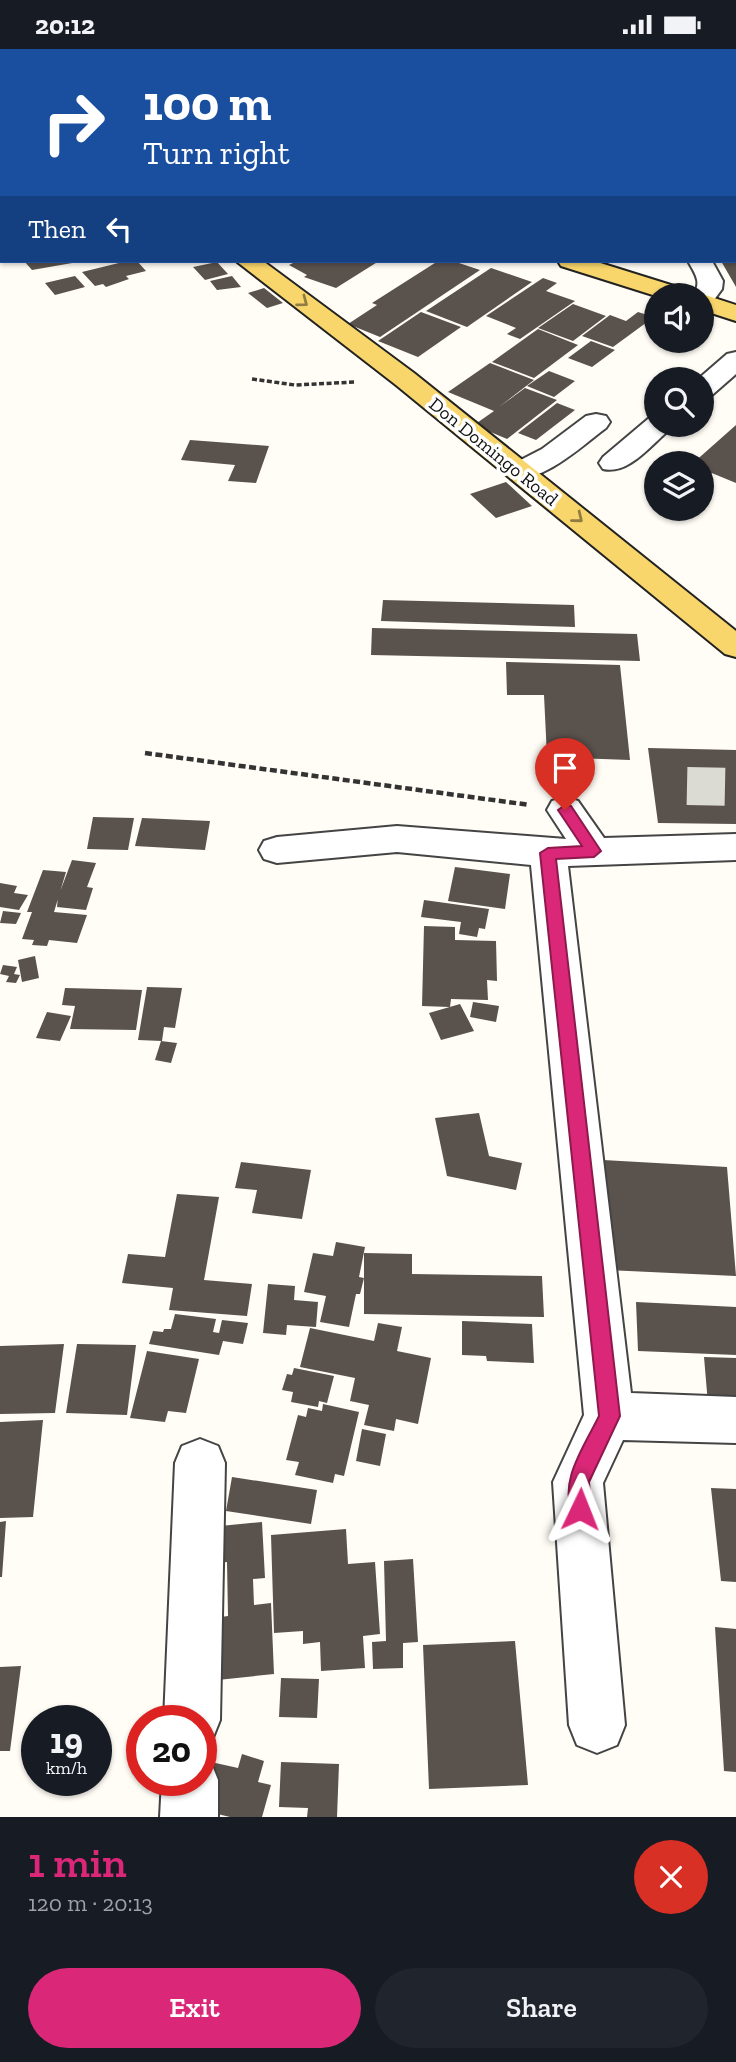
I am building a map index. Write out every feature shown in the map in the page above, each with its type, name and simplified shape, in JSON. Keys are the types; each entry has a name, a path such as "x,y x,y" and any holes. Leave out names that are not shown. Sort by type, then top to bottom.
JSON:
{"main road":[{"name":"Don Domingo Road","path":"251,263 405,379 736,647"},
{"path":"576,263 644,284"},
{"path":"714,305 736,313"}],"street":[{"path":"701,263 711,283"},
{"path":"714,379 736,360"},
{"path":"521,471 552,455 596,422"},
{"path":"613,463 644,437"},
{"path":"565,810 594,851"},
{"path":"277,850 397,839 548,853 736,847"},
{"path":"548,853 610,1416 578,1482 597,1725"},
{"path":"610,1416 736,1420"},
{"path":"192,1705 200,1464"},
{"path":"189,1817 190,1796"}],"path":[{"path":"252,379 295,385 405,379"},
{"path":"145,753 565,810"}],"building":[{"path":"26,263 72,263 32,270"},
{"path":"119,263 139,263 146,271 126,276 129,279 106,287 103,284 95,286 82,272"},
{"path":"218,263 228,274 205,280 193,267"},
{"path":"376,263 336,288 304,277 307,275 289,265"},
{"path":"435,263 459,263 480,270 380,337 348,324 377,305 372,303"},
{"path":"722,263 736,263 736,287"},
{"path":"491,268 532,282 467,327 426,311"},
{"path":"75,276 85,287 55,295 45,283"},
{"path":"232,276 241,287 217,290 210,281"},
{"path":"543,278 557,283 546,291 575,301 520,339 507,334 516,328 486,316"},
{"path":"264,288 283,303 267,308 248,293"},
{"path":"573,304 606,316 573,341 538,328"},
{"path":"421,312 461,327 418,357 378,341"},
{"path":"638,312 644,314 644,324 613,347 582,336 610,315 626,321"},
{"path":"538,329 578,345 534,378 492,362"},
{"path":"591,341 615,350 592,367 568,358"},
{"path":"490,363 534,380 499,407 525,388 557,400 507,439 474,425 494,411 448,392"},
{"path":"549,371 575,381 554,397 527,386"},
{"path":"557,403 575,410 536,440 518,433"},
{"path":"736,425 736,483 714,474 714,451 707,451"},
{"path":"190,440 269,446 256,483 228,481 235,465 181,460"},
{"path":"506,482 532,506 496,518 470,494"},
{"path":"383,600 574,605 575,627 381,621"},
{"path":"372,628 637,634 640,661 371,655"},
{"path":"506,662 620,665 630,760 547,757 544,695 507,695"},
{"path":"648,748 736,750 736,824 658,823"},
{"path":"93,817 134,818 128,850 87,849"},
{"path":"142,818 210,821 205,850 135,846"},
{"path":"72,860 96,863 87,887 93,888 86,910 57,907"},
{"path":"455,867 510,874 505,909 448,901"},
{"path":"43,870 66,872 54,912 87,915 77,943 49,940 47,946 32,945 34,940 22,939 32,912 27,912"},
{"path":"0,883 17,886 14,893 28,895 19,910 0,907"},
{"path":"424,900 489,909 485,929 479,928 477,937 459,934 461,922 421,917"},
{"path":"3,911 21,913 16,924 0,923"},
{"path":"424,926 455,927 455,940 496,941 497,981 487,980 488,1000 451,999 450,1007 422,1006"},
{"path":"35,956 39,978 22,982 18,960"},
{"path":"3,965 17,967 14,974 20,975 16,983 6,982 9,976 0,974"},
{"path":"147,987 182,988 175,1028 164,1027 162,1041 138,1040"},
{"path":"65,988 142,990 136,1030 70,1029 75,1006 62,1005"},
{"path":"473,1002 499,1006 496,1022 470,1017"},
{"path":"460,1004 474,1031 441,1040 429,1013"},
{"path":"47,1012 71,1016 60,1041 36,1038"},
{"path":"161,1041 177,1043 171,1063 155,1060"},
{"path":"479,1113 489,1156 522,1163 516,1190 447,1176 435,1118"},
{"path":"603,1160 727,1167 736,1276 607,1270"},
{"path":"241,1162 311,1170 302,1219 252,1213 257,1190 235,1188"},
{"path":"177,1194 219,1197 204,1280 252,1284 247,1316 169,1310 173,1288 122,1283 128,1254 165,1257"},
{"path":"336,1242 365,1247 359,1277 364,1278 360,1294 356,1294 349,1327 320,1322 326,1296 304,1292 313,1253 333,1256"},
{"path":"364,1253 412,1254 412,1274 542,1276 544,1317 364,1314"},
{"path":"268,1284 295,1286 294,1300 318,1302 316,1327 287,1325 286,1335 263,1333"},
{"path":"636,1302 736,1307 736,1355 638,1351"},
{"path":"175,1314 216,1319 213,1332 219,1333 222,1320 248,1323 243,1344 223,1341 219,1355 149,1344 153,1331 171,1329"},
{"path":"462,1321 532,1324 534,1363 487,1361 486,1356 462,1355"},
{"path":"378,1323 402,1327 397,1351 431,1358 418,1424 396,1419 394,1431 364,1425 369,1405 350,1401 355,1378 300,1367 310,1328 374,1341"},
{"path":"64,1344 55,1413 0,1414 0,1346"},
{"path":"77,1344 136,1345 127,1415 66,1413"},
{"path":"147,1351 199,1359 186,1413 168,1411 165,1422 130,1418"},
{"path":"704,1357 736,1358 736,1405 708,1404"},
{"path":"294,1368 334,1376 327,1403 319,1401 318,1407 291,1402 293,1392 282,1390 287,1374 292,1375"},
{"path":"323,1404 359,1412 344,1476 335,1474 333,1483 295,1475 299,1462 286,1460 298,1415 306,1417 308,1408 322,1411"},
{"path":"43,1420 33,1517 0,1518 0,1422"},
{"path":"362,1429 386,1434 380,1466 356,1461"},
{"path":"232,1477 317,1490 311,1524 226,1511"},
{"path":"711,1488 736,1489 736,1582 721,1581"},
{"path":"6,1521 2,1577 0,1577 0,1522"},
{"path":"262,1522 265,1578 253,1579 254,1605 271,1603 274,1674 208,1681 207,1619 228,1616 227,1562 200,1565 220,1526"},
{"path":"346,1529 348,1564 375,1562 380,1634 363,1636 365,1668 321,1671 320,1642 303,1644 303,1631 274,1633 271,1535"},
{"path":"413,1559 418,1642 403,1643 403,1668 373,1669 372,1642 386,1641 384,1561"},
{"path":"715,1627 736,1629 736,1772 724,1771"},
{"path":"515,1641 528,1785 429,1789 423,1645"},
{"path":"21,1666 10,1751 0,1751 0,1667"},
{"path":"281,1678 319,1679 317,1718 279,1717"},
{"path":"242,1754 264,1761 258,1782 271,1785 262,1817 230,1817 201,1810 198,1796 217,1796 217,1763 238,1768"},
{"path":"281,1762 339,1764 337,1817 307,1817 308,1808 279,1807"}],"tunnel":[{"path":"687,786 736,787"}],"route":[{"path":"565,810 594,851 548,853 610,1416 578,1482 580,1509"}]}
